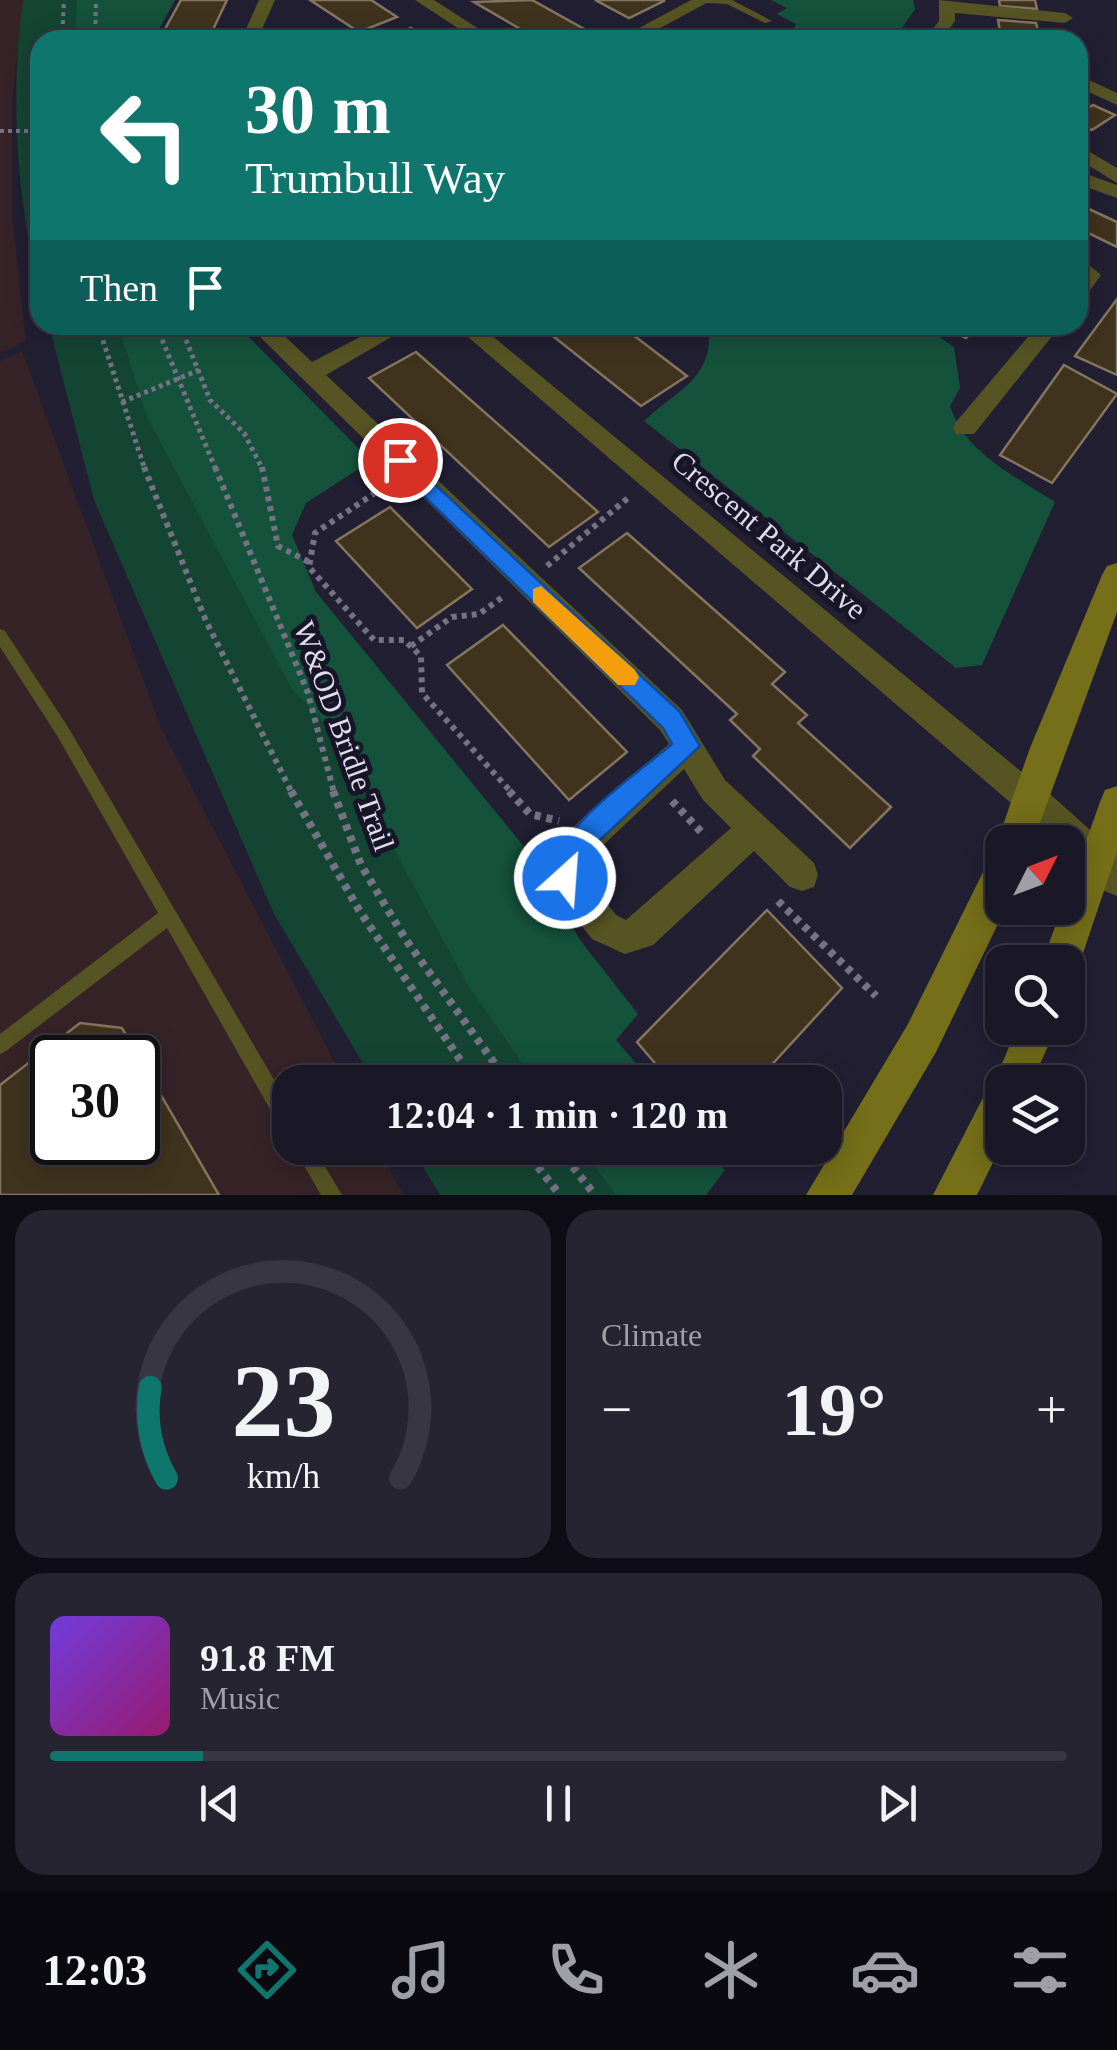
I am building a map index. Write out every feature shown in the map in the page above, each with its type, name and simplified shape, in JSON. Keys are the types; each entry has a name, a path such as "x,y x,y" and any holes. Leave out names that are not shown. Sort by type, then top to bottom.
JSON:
{"main road":[{"path":"1021,825 1117,576"},
{"path":"1069,945 1107,869 1117,802"},
{"path":"827,1195 890,1100 928,1031 985,909"},
{"path":"954,1195 985,1135"}],"street":[{"path":"253,30 268,0"},
{"path":"423,0 472,30"},
{"path":"1060,0 1068,30"},
{"path":"646,30 705,1"},
{"path":"940,30 947,21 949,4 1065,18"},
{"path":"1088,85 1117,100"},
{"path":"1088,158 1117,177"},
{"path":"1088,181 1117,192"},
{"path":"270,335 671,720 714,790 802,875"},
{"path":"310,373 381,335"},
{"name":"Crescent Park Drive","path":"476,335 1030,798"},
{"path":"965,428 1042,335"},
{"path":"687,746 577,844 566,860 565,878 574,890 604,927 625,937 641,933 754,829"},
{"path":"1030,798 1107,869"}],"lane":[{"path":"705,1 729,2 768,21"},
{"path":"0,635 62,732 272,1095"},
{"path":"0,1045 167,918"},
{"path":"313,1165 332,1195"}],"path":[{"path":"62,30 64,0"},
{"path":"95,30 96,0"},
{"path":"0,131 30,131"},
{"path":"101,335 122,402 192,587 288,784 410,994 462,1065"},
{"name":"W&OD Bridle Trail","path":"160,335 308,693 324,767 361,865 406,940 496,1065"},
{"path":"184,335 210,400 244,434 258,457 268,482 278,546 293,558 310,562 374,640 404,640 411,646 421,656 422,693 530,814 562,822"},
{"path":"122,402 200,370"},
{"path":"310,562 315,533 384,486"},
{"path":"542,570 628,498"},
{"path":"411,646 452,617 480,614 511,592"},
{"path":"664,793 713,844"},
{"path":"763,886 876,996"},
{"path":"537,1165 560,1195"},
{"path":"571,1165 594,1195"}],"shaded area":[{"path":"0,0 23,0 12,101 12,214 26,341 0,353"},
{"path":"22,351 161,728 336,1065 272,1065 272,1165 388,1165 403,1195 0,1195 0,361"}],"green space":[{"path":"23,0 116,0 115,30 30,30 30,246 16,109"},
{"path":"77,0 175,0 158,30 76,30"},
{"path":"771,0 913,0 915,9 901,30 793,30 796,24 777,14 787,8"},
{"path":"52,335 196,335 264,511 614,1065 364,1065 274,914 94,500"},
{"path":"121,335 247,335 371,461 306,503 292,535 316,592 530,854 580,940 638,1014 616,1040 637,1065 523,1065 466,982 326,724 292,689 147,417"},
{"path":"709,335 937,335 954,347 960,388 950,406 957,423 993,462 1055,502 982,665 956,668 644,421 700,371"},
{"path":"422,1165 686,1165 708,1195 440,1195"},
{"path":"594,1165 721,1165 725,1170 706,1195 616,1195"}],"building":[{"path":"181,0 227,0 213,30 164,30"},
{"path":"310,0 371,0 397,17 356,30"},
{"path":"532,0 586,30 522,30 474,2"},
{"path":"595,0 663,0 664,1 629,18"},
{"path":"999,0 1035,0 1037,9 1000,6"},
{"path":"998,20 1036,23 1038,30 1000,30"},
{"path":"1093,105 1115,115 1092,130 1088,128 1088,108"},
{"path":"1088,209 1117,222 1117,247 1088,233"},
{"path":"1117,299 1117,375 1075,356"},
{"path":"552,335 633,335 687,376 641,406"},
{"path":"416,352 598,512 549,547 369,378"},
{"path":"1064,365 1117,394 1052,483 1000,455"},
{"path":"390,507 472,589 417,628 336,541"},
{"path":"627,533 785,672 772,684 807,715 798,723 891,807 850,848 753,756 760,749 730,720 737,714 579,568"},
{"path":"503,625 627,752 569,800 447,665"},
{"path":"767,910 842,988 772,1065 657,1065 637,1042"},
{"path":"80,1023 122,1028 126,1035 65,1035"},
{"path":"30,1062 30,1165 160,1165 160,1093 219,1195 0,1195 0,1085"}],"slow traffic":[{"path":"541,595 627,677"}],"route":[{"path":"400,460 671,720 687,746 577,844 566,860 565,878"}]}
